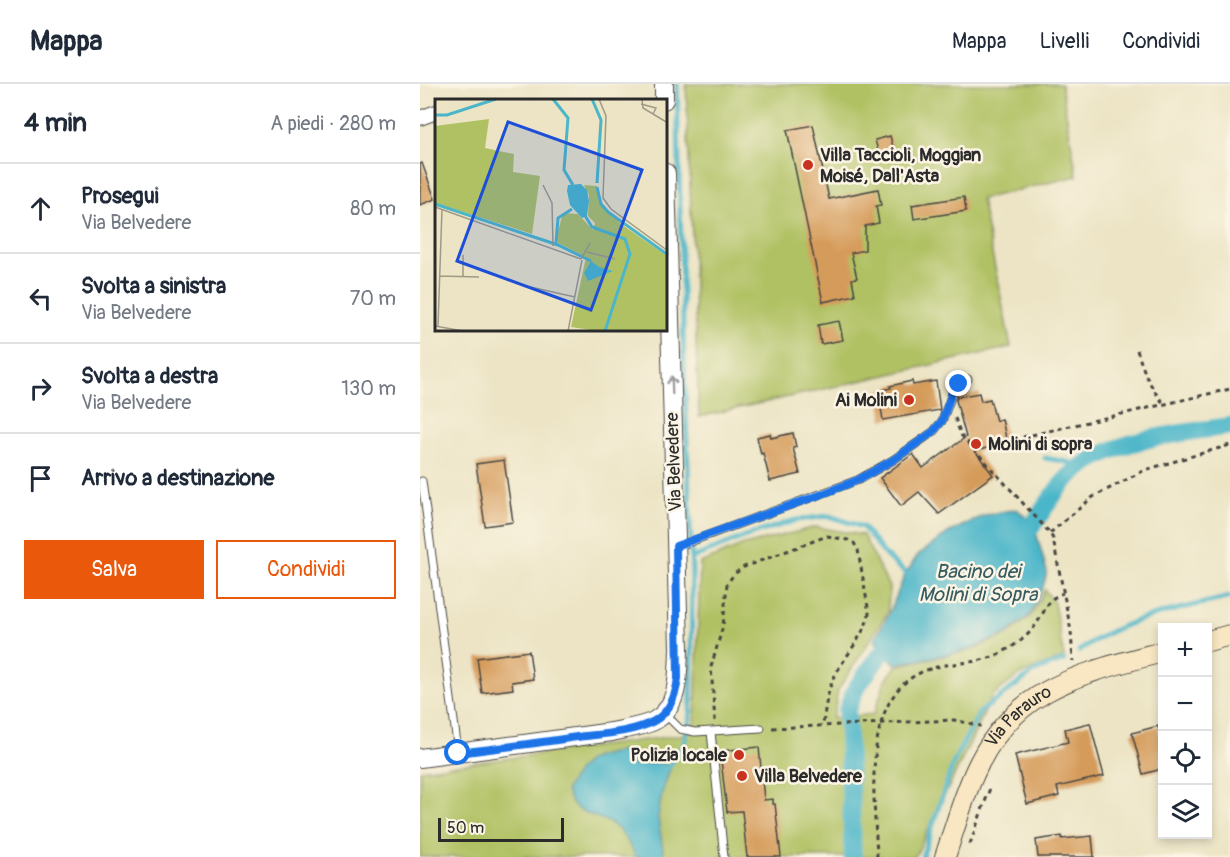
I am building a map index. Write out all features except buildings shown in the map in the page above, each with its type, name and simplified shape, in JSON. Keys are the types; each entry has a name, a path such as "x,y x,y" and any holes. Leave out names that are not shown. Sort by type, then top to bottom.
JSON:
{"main road":[{"path":"1212,639 1230,634"},
{"name":"Via Parauro","path":"945,857 974,773 996,735 1016,712 1041,694 1083,674 1158,653"}],"street":[{"path":"420,118 435,112"},
{"name":"Via Belvedere","path":"664,713 676,692 678,678 679,546 668,230"},
{"path":"420,758 612,732 654,721 664,713"}],"lane":[{"path":"679,546 858,480 893,460 933,432 942,421 952,392 968,379"},
{"path":"422,481 458,753"},
{"path":"664,713 680,729 695,732 762,728"},
{"path":"713,732 724,857"}],"path":[{"path":"1137,350 1143,370 1164,404"},
{"path":"1023,437 1230,389"},
{"path":"947,410 954,416 961,435 1050,533 1064,592 1071,631 1073,661"},
{"path":"1050,533 1093,497 1145,470 1230,445"},
{"path":"713,732 711,667 723,626 727,584 734,574 744,567 827,536 848,540 854,543 858,550 869,613 862,633 833,679 823,725"},
{"path":"877,857 874,786 878,732 889,700 900,685 931,668 985,660 1002,652 1031,631 1052,600 1064,592"},
{"path":"762,728 954,720 976,725"},
{"path":"969,847 991,784"}],"green space":[{"path":"686,84 1061,84 1077,176 981,199 1011,347 699,417"},
{"path":"816,527 863,535 889,587 888,612 838,690 833,718 874,714 885,681 896,666 971,650 1006,636 1031,616 1045,590 1054,603 1064,657 1021,674 993,695 915,857 420,857 420,770 681,735 695,723 700,563 744,545"}],"water":[{"name":"Bacino dei Molini di Sopra","path":"1017,509 1034,525 1047,572 1030,615 1006,634 978,646 960,652 895,664 874,640 889,614 904,577 917,556 948,533 985,515"},
{"path":"626,751 633,765 658,762 671,766 662,793 658,817 664,857 636,857 617,828 602,819 580,811 569,800 566,790 583,765 605,754"}],"waterway":[{"path":"667,769 683,747 689,725 691,701 692,570 677,84"},
{"path":"1018,544 1062,484 1079,469 1098,457 1140,441 1230,426"},
{"path":"1045,458 1083,465"},
{"path":"692,558 746,536 796,520 829,516 863,527 886,556 909,576"},
{"path":"1079,651 1096,639 1132,622 1230,597"},
{"path":"853,857 847,710 856,688 880,655 904,638"},
{"path":"922,857 954,761 980,712 1035,671 1064,660"}],"place":[{"name":"Villa Taccioli, Moggian Moisé, Dall'Asta","path":"808,165"},
{"name":"Ai Molini","path":"909,400"},
{"name":"Molini di sopra","path":"976,444"},
{"name":"Polizia locale","path":"739,755"},
{"name":"Villa Belvedere","path":"742,776"}],"route":[{"path":"458,753 612,732 654,721 669,706 676,692 678,678 676,546 699,540 858,480 893,460 933,432 942,421 952,392 959,384"}]}
